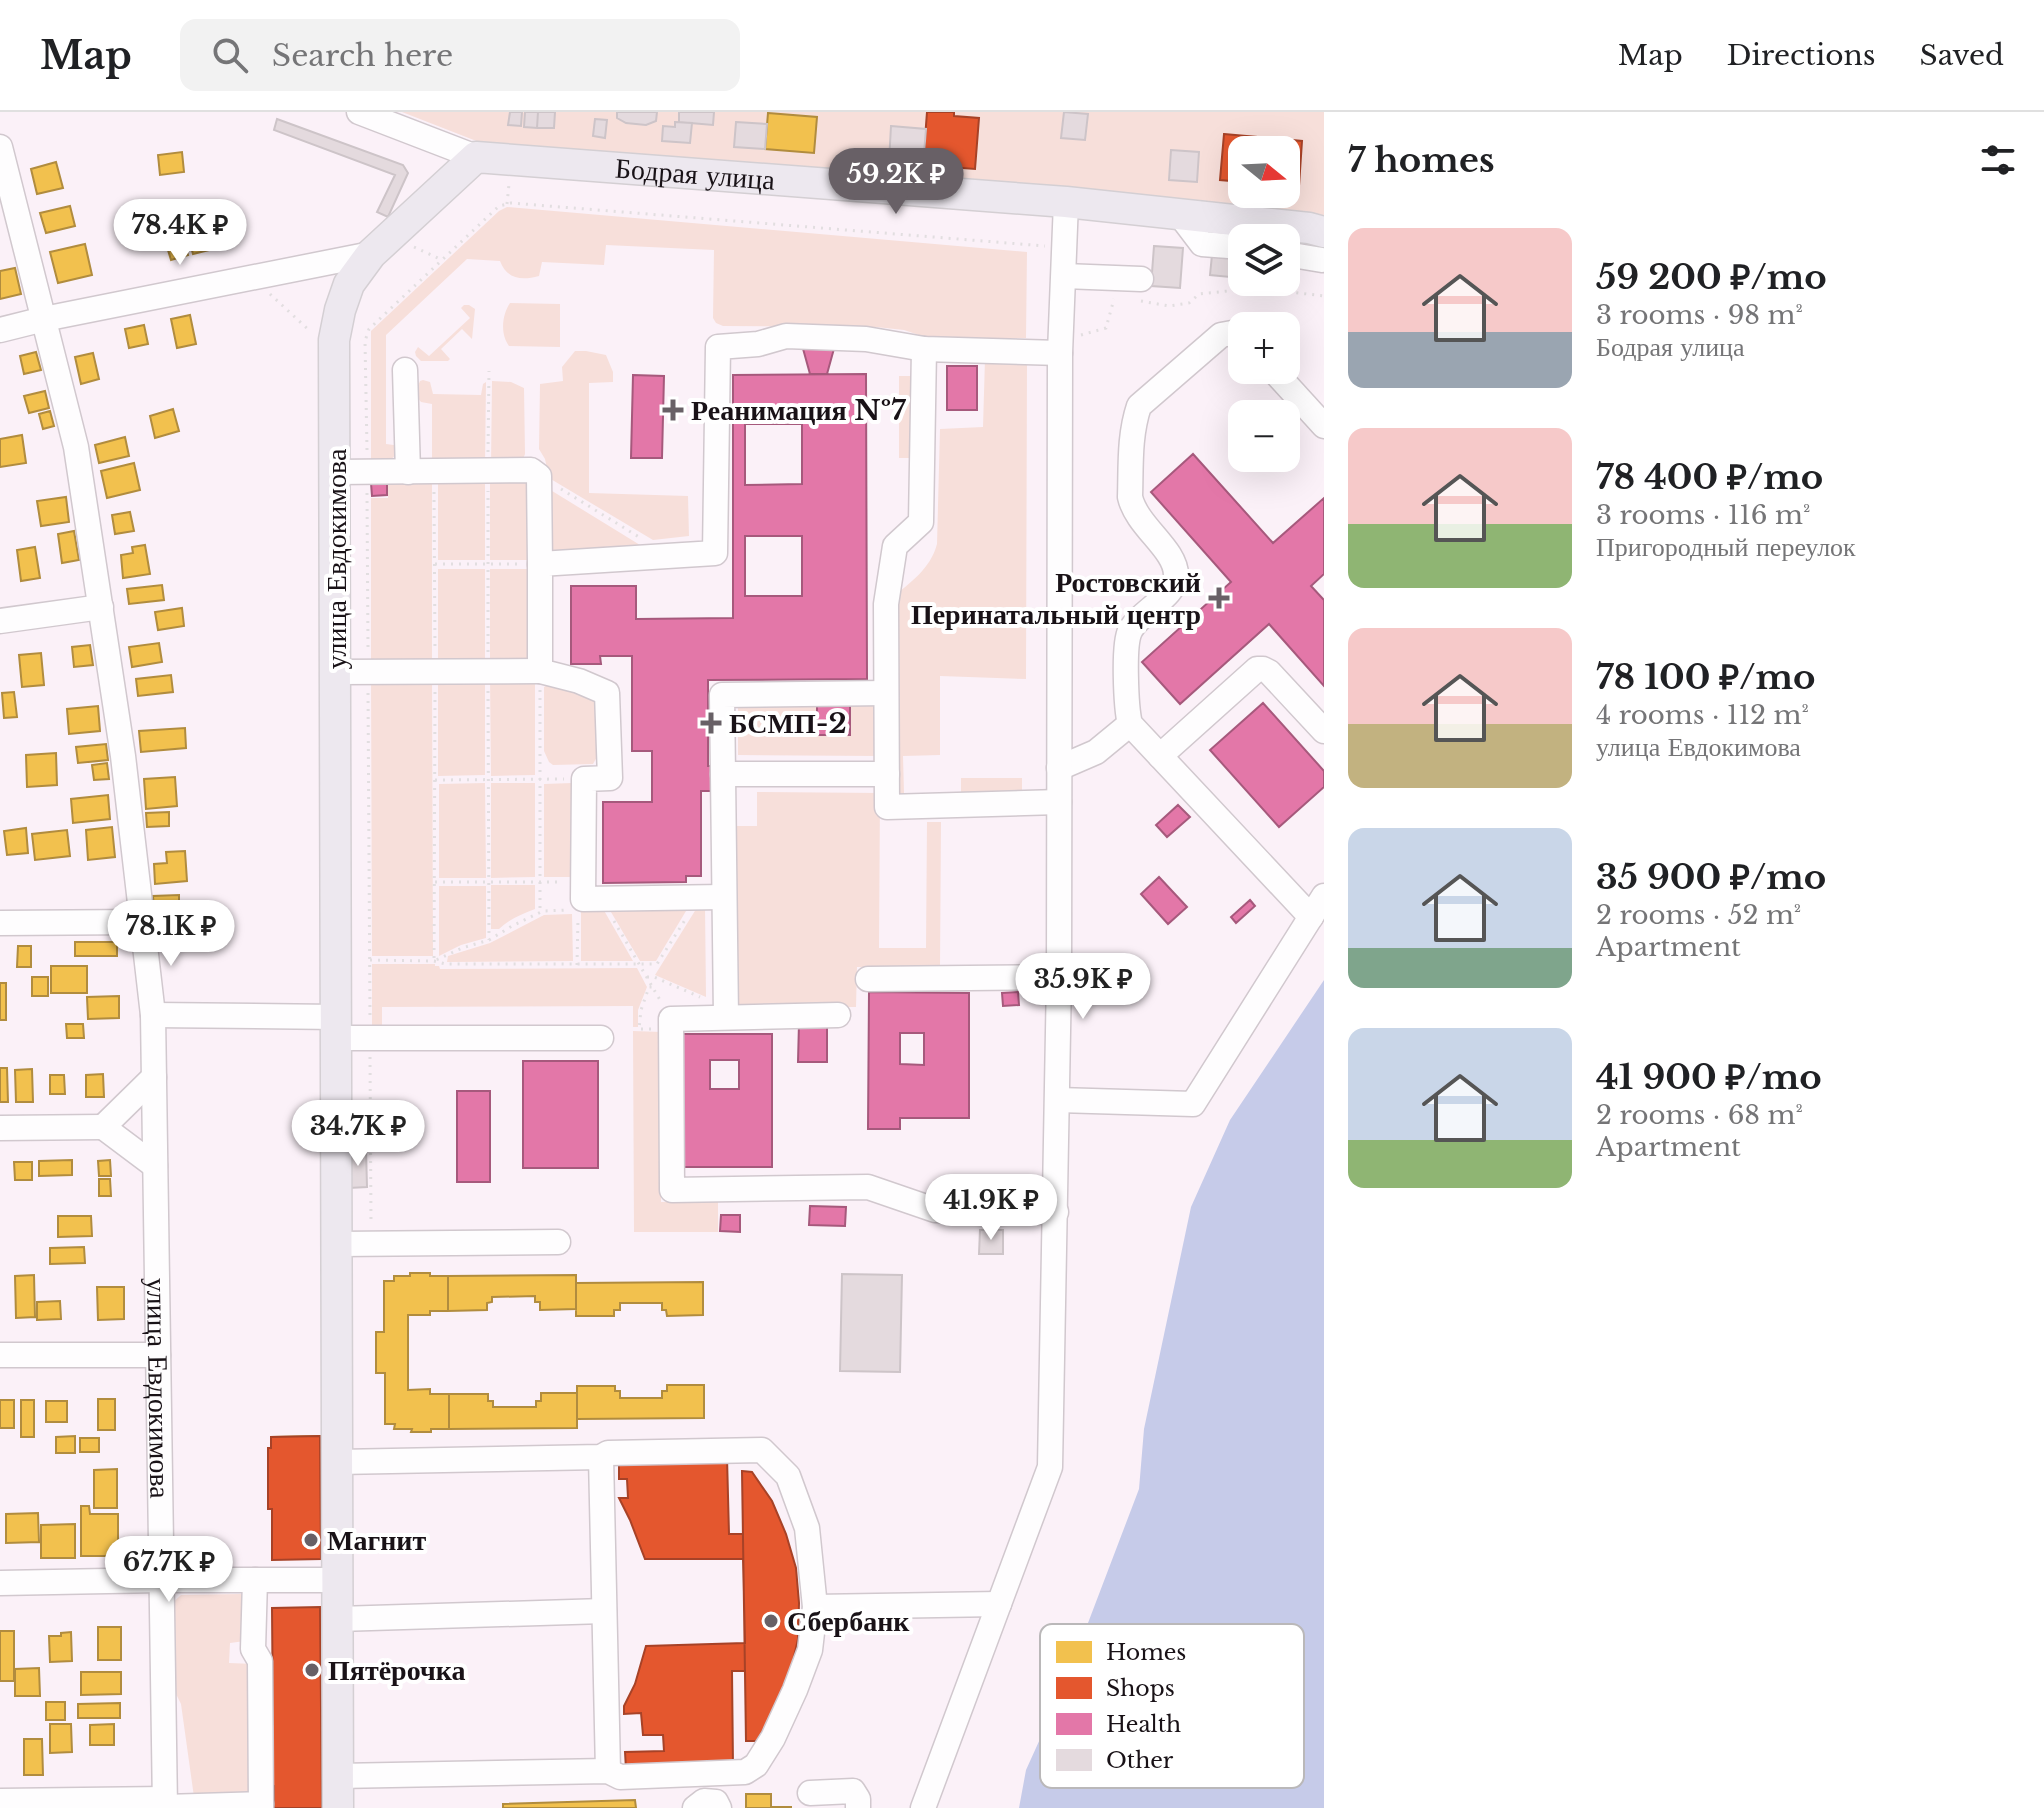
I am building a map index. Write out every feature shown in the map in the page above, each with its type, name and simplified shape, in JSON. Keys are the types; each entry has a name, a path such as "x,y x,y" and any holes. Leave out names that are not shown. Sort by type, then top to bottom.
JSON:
{"main road":[{"name":"Бодрая улица","path":"476,157 1066,202 1180,215 1228,227"},
{"name":"улица Евдокимова","path":"338,1808 334,340 349,284 371,254 476,157"},
{"name":"Бодрая улица","path":"1300,231 1309,228 1323,246"}],"street":[{"name":"Бодрая улица","path":"365,113 476,157"},
{"name":"улица Евдокимова","path":"0,147 76,447 123,756 153,1015 165,1805"},
{"path":"923,1808 1050,1467 1058,1100 1061,346 1066,202"},
{"path":"1180,215 1202,244 1228,246"},
{"path":"0,330 371,254"},
{"path":"1064,276 1141,290"},
{"path":"1058,1100 1193,1104 1318,907 1160,756 1130,724 1126,711 1129,632 1175,585 1177,577 1175,562 1132,507 1131,434 1135,418 1139,406 1221,335 1228,334"},
{"path":"540,564 715,553 718,347 758,344 786,336 866,339 924,349 1061,346"},
{"path":"924,349 921,522 895,546 886,604 887,807 1059,802"},
{"path":"405,370 408,472"},
{"path":"1286,384 1324,426"},
{"path":"336,472 531,470 539,476 540,671"},
{"path":"0,621 101,607"},
{"path":"1160,756 1257,669 1269,672 1324,731"},
{"path":"336,672 540,671 579,681 607,693 610,778 584,779 583,899 724,897"},
{"path":"726,1013 722,695 886,693"},
{"path":"1059,768 1096,752 1130,724"},
{"path":"723,774 887,774"},
{"path":"0,923 141,922"},
{"path":"868,979 1059,977"},
{"path":"838,1015 726,1013 671,1019 672,1190 868,1187 935,1210 1056,1212"},
{"path":"153,1015 337,1028 370,1038 601,1038"},
{"path":"103,1127 154,1077"},
{"path":"0,1128 103,1127 155,1166"},
{"path":"338,1244 558,1242"},
{"path":"0,1355 158,1355"},
{"path":"338,1462 601,1457 608,1453 762,1450 788,1476 807,1528 815,1607 810,1650 795,1690 773,1738 756,1765 745,1772 620,1777 608,1771 338,1776"},
{"path":"601,1457 608,1771"},
{"path":"0,1801 261,1806 260,1661 253,1649 255,1580"},
{"path":"0,1583 337,1580"},
{"path":"815,1607 999,1604"},
{"path":"338,1619 604,1611"},
{"path":"810,1793 853,1791 858,1799 858,1808"},
{"path":"695,1808 704,1801 716,1802 719,1808"}],"path":[{"path":"371,1243 365,341 369,329 499,206 511,203 1064,248"},
{"path":"394,234 441,260"},
{"path":"252,278 316,336 334,340"},
{"path":"1141,290 1169,306 1189,303 1199,294 1257,288 1324,296"},
{"path":"1061,346 1106,328 1114,299"},
{"path":"434,471 434,961"},
{"path":"539,480 546,480 670,556"},
{"path":"435,564 540,564"},
{"path":"540,671 540,912"},
{"path":"435,780 584,779"},
{"path":"435,882 583,882"},
{"path":"370,960 446,964 657,964 694,906 694,898"},
{"path":"605,899 605,907 671,1019"},
{"path":"434,961 489,940 540,912 578,910 577,965"},
{"path":"647,977 654,977 726,1013"},
{"path":"639,1029 641,1010 649,987 652,987"}],"shaded area":[{"path":"402,112 1324,112 1324,223 502,151"},
{"path":"507,207 1027,252 1026,338 934,340 904,330 876,327 723,326 713,318 714,250 606,245 604,265 542,262 539,276 526,278 511,275 500,261 467,259 386,335 386,444 401,446 389,460 371,463 371,331 499,211"},
{"path":"510,303 560,304 560,347 509,346 503,324"},
{"path":"464,305 475,309 472,339 462,329 441,349 450,359 448,361 421,361 415,352 418,347 429,356 470,318 461,308"},
{"path":"575,351 606,355 613,372 613,382 589,383 589,493 688,496 689,536 653,540 549,478 545,459 539,449 540,384 563,381 562,367"},
{"path":"985,359 1027,361 1026,679 940,676 940,755 903,756 904,793 892,793 891,599 918,575 934,553 937,544 940,429 983,427"},
{"path":"899,376 915,376 915,458 899,458"},
{"path":"423,380 430,382 433,394 481,395 486,382 485,465 432,459 432,404 421,402 418,395 419,383"},
{"path":"492,381 511,382 524,388 525,454 523,459 491,465"},
{"path":"485,480 485,560 438,560 438,481"},
{"path":"490,480 534,480 534,560 490,560"},
{"path":"388,481 432,481 432,668 371,668 371,498 388,498"},
{"path":"544,486 640,545 640,550 548,555"},
{"path":"438,569 485,569 485,668 438,668"},
{"path":"490,569 534,569 534,668 490,668"},
{"path":"371,676 432,676 433,956 372,956"},
{"path":"438,676 485,676 485,775 438,776"},
{"path":"490,676 535,676 535,775 491,776"},
{"path":"551,683 595,700 597,757 593,764 553,765 549,762 544,751 544,687"},
{"path":"738,700 880,701 879,756 738,755"},
{"path":"961,778 1022,778 1022,795 961,795"},
{"path":"485,783 486,878 439,878 439,784"},
{"path":"491,783 535,783 535,877 491,878"},
{"path":"572,783 573,877 544,877 544,784"},
{"path":"757,792 880,793 879,948 926,948 927,822 941,822 940,967 857,967 856,1007 735,1007 736,826 757,826"},
{"path":"491,885 535,885 535,909 499,929 491,929"},
{"path":"439,886 486,886 486,938 461,945 439,956"},
{"path":"689,906 656,961 640,961 608,907"},
{"path":"698,906 705,906 706,997 655,975"},
{"path":"581,907 602,907 633,961 581,961"},
{"path":"572,914 573,961 447,962 448,956 490,943 544,915"},
{"path":"372,964 435,964 440,969 637,968 647,987 638,1010 638,1027 633,1027 633,1006 382,1007 382,1031 372,1031"},
{"path":"633,1031 661,1032 661,1202 718,1202 718,1232 634,1232"},
{"path":"241,1594 245,1641 230,1643 229,1663 254,1664 255,1798 194,1797 181,1704 169,1680 169,1606 181,1595"}],"water":[{"path":"1324,980 1324,1808 1019,1808 1026,1770 1040,1739 1040,1788 1304,1788 1304,1624 1088,1624 1139,1489 1144,1429 1191,1207 1230,1120"}],"building: Homes":[{"path":"768,113 817,117 814,153 765,149"},
{"path":"182,152 184,172 160,175 158,155"},
{"path":"56,162 63,188 37,194 31,169"},
{"path":"70,206 75,226 46,233 40,213"},
{"path":"175,212 188,255 171,260 158,217"},
{"path":"203,231 209,250 193,254 188,236"},
{"path":"85,244 92,275 58,283 50,252"},
{"path":"15,268 21,294 0,299 0,271"},
{"path":"190,315 196,344 177,348 171,319"},
{"path":"144,325 148,344 129,348 125,329"},
{"path":"36,352 41,370 24,374 20,356"},
{"path":"93,353 99,379 81,384 75,357"},
{"path":"45,391 49,408 29,413 24,396"},
{"path":"173,409 179,431 155,438 150,416"},
{"path":"50,411 54,426 43,429 39,414"},
{"path":"22,435 26,463 0,467 0,439"},
{"path":"125,437 129,456 99,463 95,445"},
{"path":"134,463 140,490 107,498 101,471"},
{"path":"66,497 69,522 41,526 37,501"},
{"path":"130,512 134,531 115,534 112,515"},
{"path":"74,531 79,560 62,563 58,534"},
{"path":"145,545 150,574 123,578 121,555 133,553 132,547"},
{"path":"35,547 40,578 21,581 17,550"},
{"path":"162,585 164,600 129,604 127,589"},
{"path":"182,608 184,626 158,630 155,612"},
{"path":"159,643 162,662 132,667 129,647"},
{"path":"90,645 93,665 74,667 72,647"},
{"path":"41,653 44,685 22,687 19,655"},
{"path":"171,675 173,692 138,696 136,679"},
{"path":"14,692 17,717 4,718 2,693"},
{"path":"98,706 100,731 69,734 67,709"},
{"path":"185,728 186,748 141,752 139,731"},
{"path":"106,744 108,760 78,763 76,747"},
{"path":"56,753 57,785 27,787 26,755"},
{"path":"107,763 109,779 94,780 92,765"},
{"path":"175,777 177,806 146,809 144,779"},
{"path":"108,795 110,819 73,823 71,799"},
{"path":"169,812 169,826 147,827 146,813"},
{"path":"112,827 115,857 88,860 86,830"},
{"path":"26,828 28,853 7,855 4,831"},
{"path":"67,830 70,856 35,860 32,834"},
{"path":"185,851 187,881 155,884 154,864 167,863 166,852"},
{"path":"179,895 179,910 154,912 153,896"},
{"path":"173,911 190,911 192,926 200,927 201,949 158,949 158,925 175,925"},
{"path":"75,942 117,942 117,956 75,956"},
{"path":"18,946 31,946 31,967 17,967"},
{"path":"51,966 87,966 87,993 51,993"},
{"path":"32,977 48,977 48,996 32,996"},
{"path":"0,983 6,983 6,1020 0,1020"},
{"path":"119,996 119,1018 88,1019 87,997"},
{"path":"66,1024 83,1024 84,1038 67,1038"},
{"path":"0,1068 7,1068 8,1102 0,1102"},
{"path":"32,1069 33,1102 16,1102 15,1070"},
{"path":"103,1074 104,1097 86,1097 86,1075"},
{"path":"50,1075 64,1075 65,1094 50,1094"},
{"path":"72,1160 72,1175 39,1176 39,1161"},
{"path":"110,1160 111,1176 99,1176 98,1161"},
{"path":"14,1162 32,1162 32,1180 15,1180"},
{"path":"99,1179 110,1179 111,1196 99,1196"},
{"path":"58,1216 91,1216 92,1236 58,1237"},
{"path":"84,1247 85,1263 50,1264 50,1248"},
{"path":"410,1273 448,1276 448,1311 408,1315 408,1390 430,1389 430,1394 449,1394 449,1429 411,1432 412,1429 394,1429 395,1424 385,1424 385,1373 376,1373 376,1332 384,1332 384,1281 394,1281 394,1276 410,1276"},
{"path":"34,1275 35,1317 16,1318 15,1276"},
{"path":"576,1275 576,1309 540,1310 540,1302 535,1302 535,1296 492,1297 492,1302 487,1303 487,1310 448,1311 448,1276"},
{"path":"703,1282 703,1315 667,1316 666,1310 662,1310 662,1303 620,1303 620,1310 614,1310 614,1316 576,1316 576,1283"},
{"path":"97,1287 124,1287 124,1319 98,1320"},
{"path":"60,1301 61,1319 37,1320 37,1302"},
{"path":"667,1385 704,1385 704,1418 577,1419 577,1386 615,1386 615,1391 620,1391 620,1398 662,1398 662,1391 667,1391"},
{"path":"541,1393 577,1393 577,1428 449,1429 449,1394 488,1394 488,1401 493,1401 493,1407 536,1407 536,1401 541,1401"},
{"path":"98,1399 115,1399 115,1430 98,1430"},
{"path":"0,1400 14,1400 14,1428 0,1428"},
{"path":"21,1400 34,1400 34,1437 21,1437"},
{"path":"46,1401 67,1401 67,1422 46,1422"},
{"path":"75,1436 75,1453 56,1453 56,1437"},
{"path":"320,1436 320,1517 272,1518 272,1509 268,1509 268,1448 271,1448 271,1437"},
{"path":"80,1438 99,1438 99,1452 80,1452"},
{"path":"117,1469 117,1508 94,1508 94,1470"},
{"path":"81,1506 89,1506 90,1514 118,1514 118,1556 81,1556"},
{"path":"38,1513 39,1542 6,1543 6,1514"},
{"path":"75,1524 75,1558 41,1558 41,1525"},
{"path":"98,1627 121,1627 121,1660 98,1660"},
{"path":"0,1631 14,1631 14,1681 0,1681"},
{"path":"71,1632 72,1661 50,1662 49,1636"},
{"path":"39,1668 40,1696 15,1696 15,1669"},
{"path":"81,1672 121,1672 121,1694 81,1695"},
{"path":"46,1702 65,1702 65,1720 46,1720"},
{"path":"120,1703 120,1718 78,1718 78,1704"},
{"path":"273,1713 322,1713 322,1794 274,1794 274,1786 270,1785 270,1724 273,1724"},
{"path":"50,1724 71,1724 72,1752 50,1753"},
{"path":"114,1724 114,1745 90,1745 90,1725"},
{"path":"24,1739 42,1739 43,1775 24,1775"},
{"path":"746,1794 771,1794 771,1807 791,1808 746,1808"},
{"path":"635,1800 636,1808 503,1808 503,1804"}],"building: Shops":[{"path":"927,112 954,112 954,116 979,118 975,169 923,165"},
{"path":"1224,134 1246,136 1228,136 1228,181 1220,180"},
{"path":"320,1436 321,1559 272,1560 272,1509 268,1509 268,1448 271,1448 271,1437"},
{"name":"Сбербанк","path":"727,1457 729,1534 743,1534 742,1471 752,1472 772,1501 796,1568 798,1639 790,1674 777,1707 757,1741 746,1741 745,1671 732,1671 733,1766 626,1769 625,1752 664,1751 663,1735 643,1735 641,1713 624,1714 624,1706 635,1684 646,1646 745,1643 743,1559 645,1559 619,1498 628,1498 627,1479 619,1479 619,1459"},
{"path":"742,1471 752,1472 772,1501 796,1568 799,1603 798,1639 790,1674 777,1707 757,1741 746,1741"},
{"path":"320,1607 322,1808 274,1808 274,1786 270,1785 272,1608"}],"building: Health":[{"path":"802,345 835,345 827,374 810,374"},
{"path":"947,366 977,366 977,410 947,410"},
{"path":"866,374 867,679 708,680 708,766 718,766 718,791 701,791 701,876 686,876 686,882 603,883 603,802 652,802 652,751 632,751 632,656 600,656 601,664 571,664 571,586 636,586 636,619 733,618 733,375","holes":["745,424 802,424 802,484 745,485","745,536 802,536 802,596 745,596"]},
{"path":"633,375 664,376 662,458 631,458"},
{"path":"1193,454 1273,543 1324,498 1324,574 1311,586 1324,600 1324,686 1269,624 1180,704 1142,662 1231,582 1151,492"},
{"path":"387,482 387,495 372,496 371,483"},
{"path":"817,701 850,701 850,735 817,735"},
{"path":"1263,703 1324,771 1324,787 1279,827 1210,750"},
{"path":"1178,805 1190,817 1167,837 1156,825"},
{"path":"1159,877 1187,907 1168,924 1141,894"},
{"path":"1250,900 1255,906 1236,923 1231,917"},
{"path":"869,992 969,993 969,1118 900,1118 900,1129 868,1129","holes":["900,1033 924,1033 924,1065 900,1064"]},
{"path":"1018,992 1019,1005 1003,1006 1002,993"},
{"path":"799,1023 827,1023 827,1062 798,1062"},
{"path":"678,1034 772,1034 772,1167 678,1167","holes":["710,1060 739,1060 739,1089 710,1089"]},
{"path":"523,1061 598,1061 598,1168 523,1168"},
{"path":"457,1091 490,1091 490,1182 457,1182"},
{"path":"810,1206 846,1207 845,1226 809,1225"},
{"path":"721,1215 740,1215 740,1232 720,1231"}],"building: Other":[{"path":"510,112 522,112 521,126 508,125"},
{"path":"525,112 538,112 537,128 524,127"},
{"path":"538,112 555,112 554,128 537,128"},
{"path":"617,112 657,112 656,121 646,125 626,123 617,118"},
{"path":"679,112 714,112 713,125 679,122"},
{"path":"1064,112 1088,114 1085,140 1061,138"},
{"path":"277,119 403,165 408,173 388,217 377,212 395,175 274,130"},
{"path":"595,119 607,120 605,138 593,136"},
{"path":"675,122 692,123 690,143 662,141 663,126 675,127"},
{"path":"736,122 767,124 765,149 734,147"},
{"path":"891,126 926,129 923,165 889,162"},
{"path":"1171,150 1199,152 1197,182 1169,180"},
{"path":"1154,246 1183,248 1180,288 1151,286"},
{"path":"1212,255 1228,257 1228,277 1210,275"},
{"path":"349,1149 366,1149 367,1187 349,1188"},
{"path":"980,1230 1003,1230 1003,1254 979,1254"},
{"path":"842,1274 902,1275 900,1372 840,1371"}],"place":[{"name":"Реанимация №7","path":"673,410"},
{"name":"Ростовский Перинатальный центр","path":"1219,598"},
{"name":"БСМП-2","path":"711,723"},
{"name":"Магнит","path":"311,1540"},
{"name":"Сбербанк","path":"771,1621"},
{"name":"Пятёрочка","path":"312,1670"}]}
